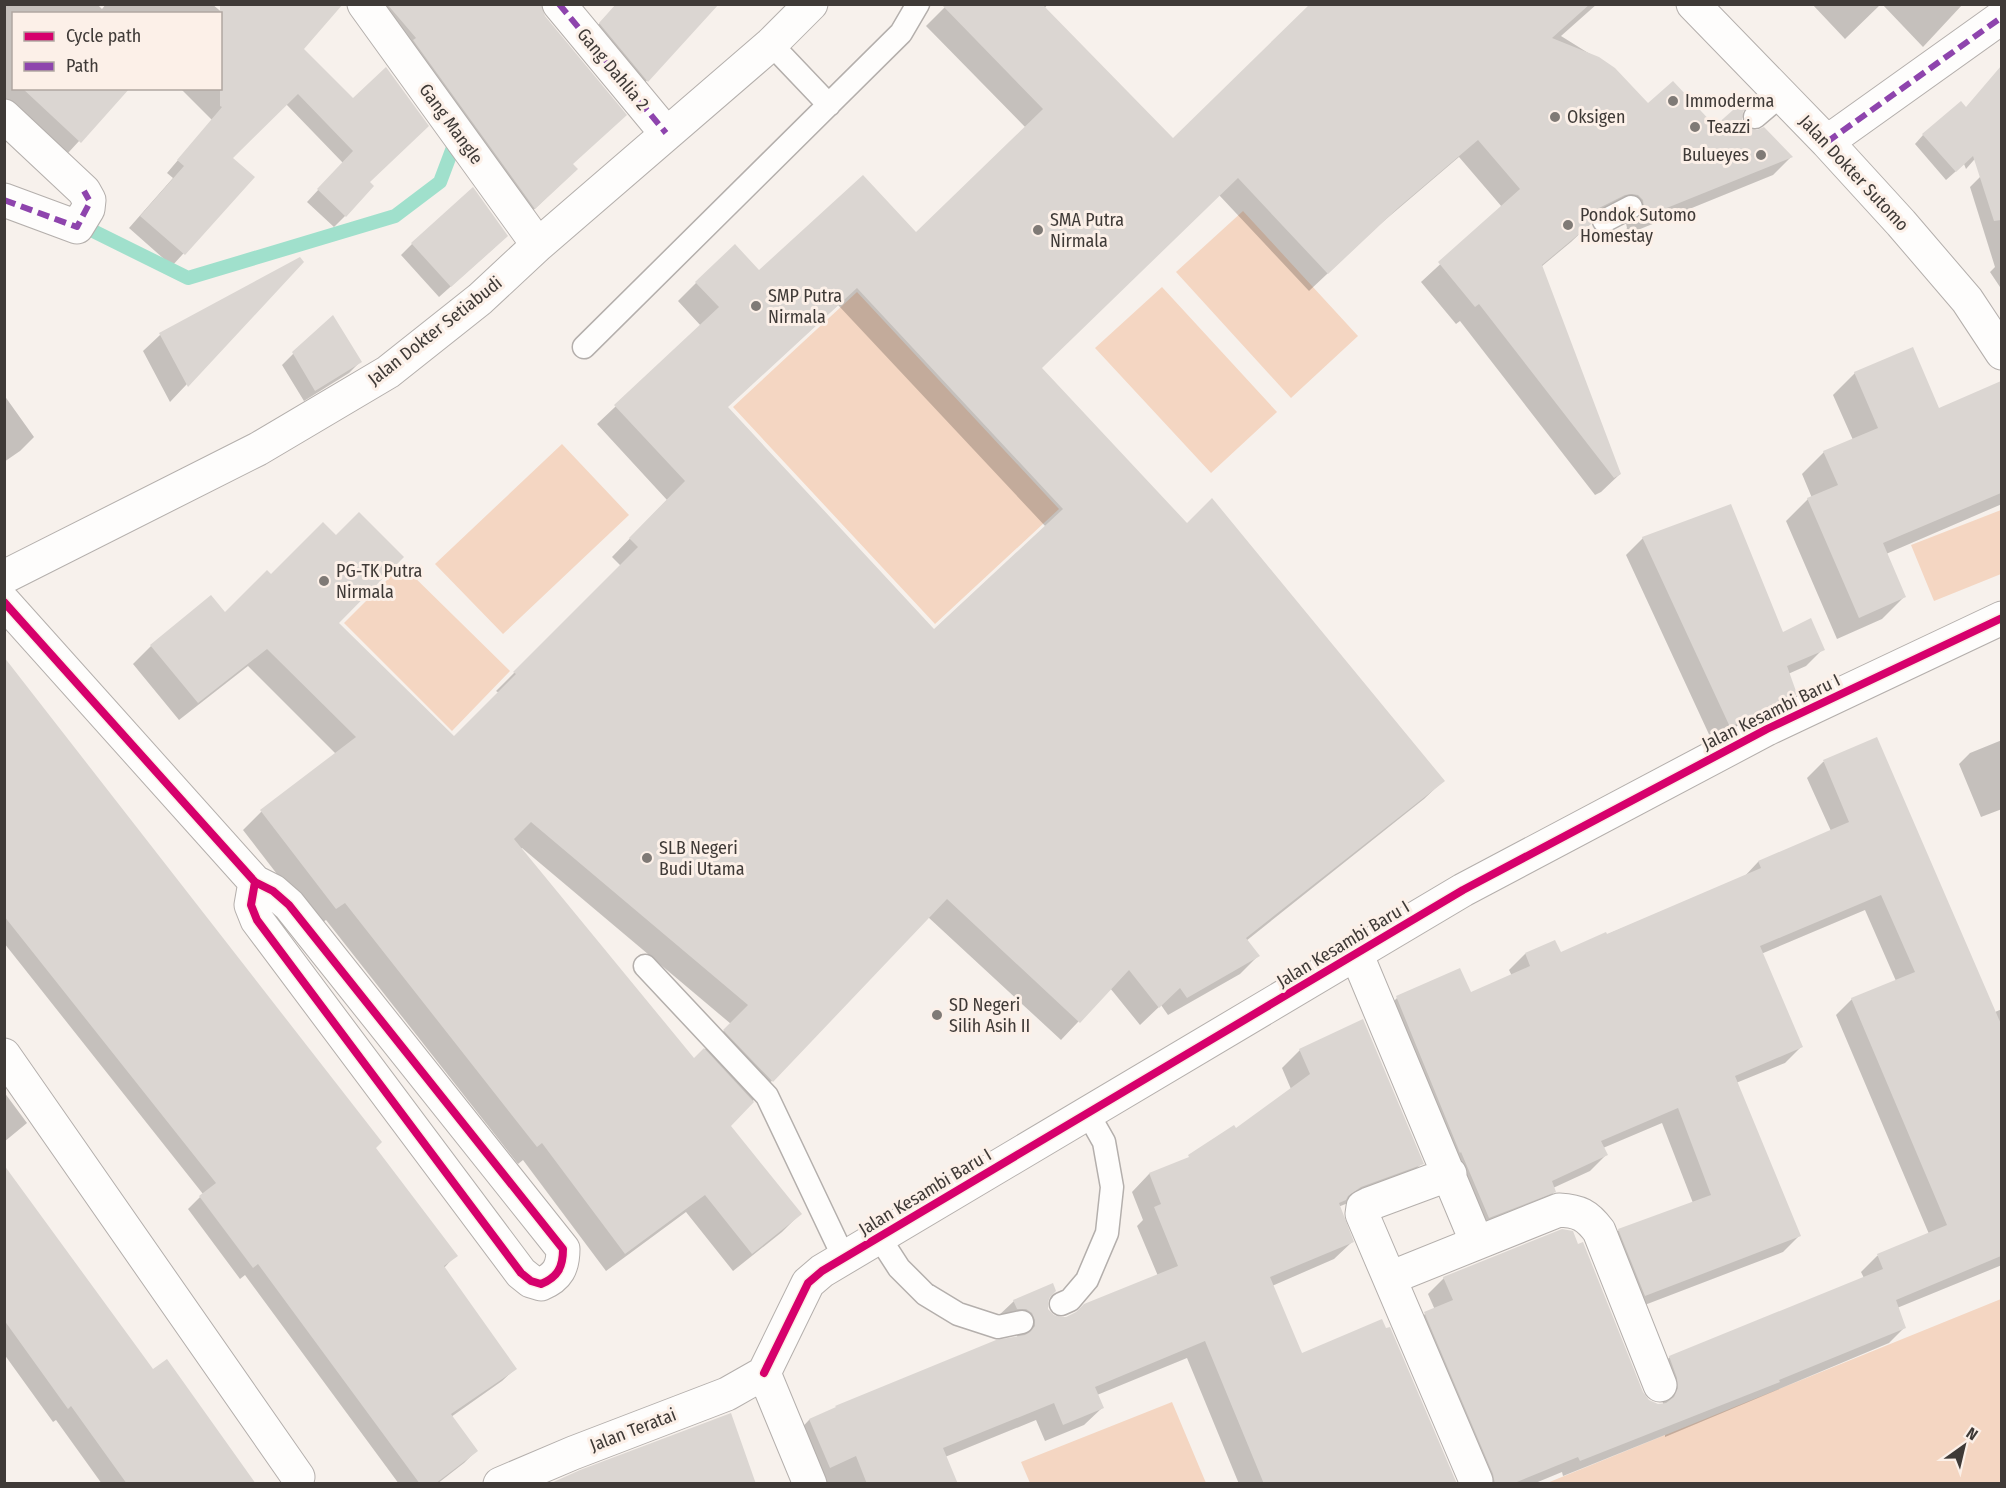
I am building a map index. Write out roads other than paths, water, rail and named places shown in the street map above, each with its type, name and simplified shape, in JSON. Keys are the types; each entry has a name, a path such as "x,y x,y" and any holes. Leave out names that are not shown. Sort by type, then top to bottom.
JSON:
{"street":[{"name":"Gang Mangle","path":"364,4 538,245"},
{"name":"Gang Dahlia 2","path":"559,4 666,133"},
{"name":"Jalan Dokter Setiabudi","path":"4,577 258,449 388,372 480,299 538,245 771,44 810,4"},
{"name":"Jalan Dokter Sutomo","path":"1693,4 1827,142 1901,223 1967,300 2001,354"},
{"path":"1827,142 2001,16"},
{"path":"4,116 84,191 89,200 77,227 4,200"},
{"path":"4,602 255,882 273,891 289,904 563,1249 560,1269 553,1279 541,1284 531,1281 520,1273 257,920 251,905 255,882"},
{"name":"Jalan Kesambi Baru I","path":"764,1373 808,1283 822,1271 1464,890 1767,729 2001,618"},
{"path":"1356,953 1477,1243"},
{"path":"4,1055 298,1477"},
{"path":"1450,1174 1363,1207 1362,1214 1476,1481"},
{"path":"1390,1278 1559,1210 1574,1210 1590,1219 1599,1231 1660,1385"},
{"path":"764,1373 810,1484"},
{"name":"Jalan Teratai","path":"500,1484 573,1452 727,1394 764,1373"}],"lane":[{"path":"584,347 901,33 918,4"},
{"path":"771,44 829,105"},
{"path":"1755,117 1781,95"},
{"path":"1604,221 1631,207"},
{"path":"645,966 767,1096 844,1258"},
{"path":"1061,1304 1070,1300 1087,1281 1107,1233 1112,1187 1104,1142 1087,1113"},
{"path":"879,1237 899,1268 925,1294 958,1314 998,1327 1022,1322"}],"waterway":[{"path":"79,224 188,278 395,216 440,182 457,137"}],"place":[{"name":"Immoderma","path":"1673,101"},
{"name":"Oksigen","path":"1555,117"},
{"name":"Teazzi","path":"1695,127"},
{"name":"Bulueyes","path":"1761,155"},
{"name":"Pondok Sutomo Homestay","path":"1568,225"},
{"name":"SMA Putra Nirmala","path":"1038,230"},
{"name":"SMP Putra Nirmala","path":"756,306"},
{"name":"PG-TK Putra Nirmala","path":"324,581"},
{"name":"SLB Negeri Budi Utama","path":"647,858"},
{"name":"SD Negeri Silih Asih II","path":"937,1015"}]}
